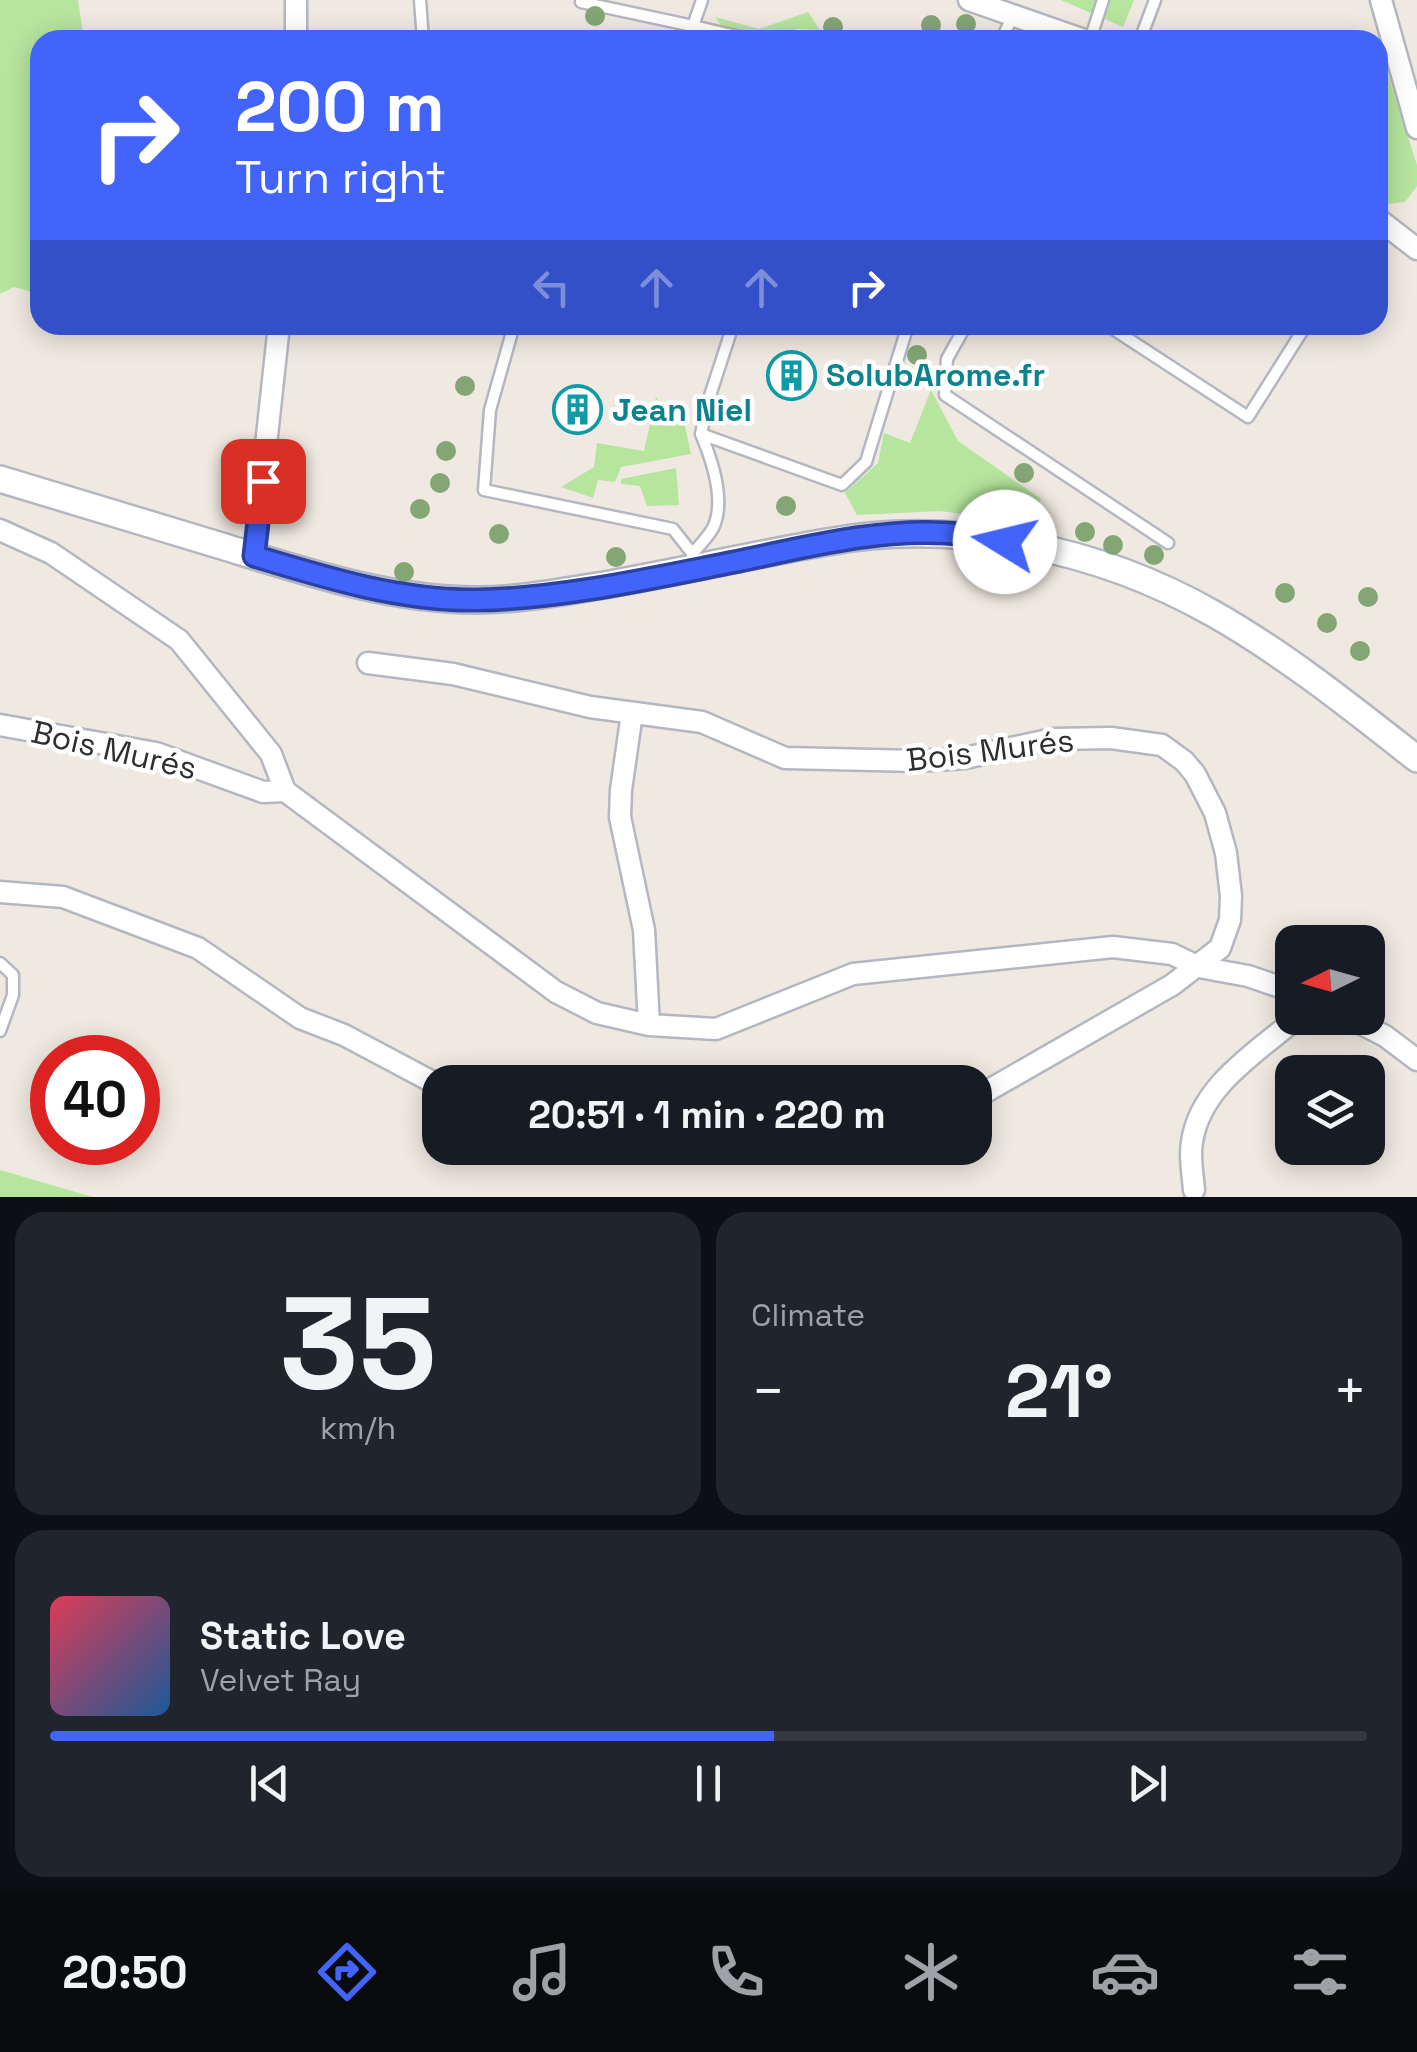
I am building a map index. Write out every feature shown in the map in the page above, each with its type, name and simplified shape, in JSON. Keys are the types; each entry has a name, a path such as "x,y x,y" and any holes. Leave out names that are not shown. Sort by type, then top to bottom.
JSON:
{"street":[{"path":"296,0 296,30"},
{"path":"969,0 1014,14 1046,30"},
{"path":"1380,0 1417,128"},
{"path":"1388,227 1417,250"},
{"path":"254,556 278,335"},
{"path":"0,479 333,580 392,592 475,600 542,595 698,560 830,541 944,533 1036,547 1126,572 1213,613 1333,693 1417,759"},
{"name":"Bois Murés","path":"0,530 51,554 179,640 271,754 286,791 556,992 597,1013 649,1024 716,1029 853,974 1113,947 1172,954 1199,967 1248,976 1275,986"},
{"name":"Bois Murés","path":"368,663 454,674 590,707 702,722 785,758 965,758 1074,739 1111,738 1162,745 1195,774 1215,813 1226,853 1231,896 1230,920 1220,948 1199,967 992,1088"},
{"path":"632,714 620,790 620,816 644,930 649,1024"},
{"name":"Bois Murés","path":"0,725 156,753 264,792 286,791"},
{"path":"0,892 63,897 198,948 300,1018 344,1035 422,1076"},
{"path":"1194,1190 1191,1144 1201,1108 1220,1085 1277,1035"},
{"path":"1383,1035 1417,1060"}],"lane":[{"path":"420,0 422,30"},
{"path":"693,26 702,0"},
{"path":"1091,30 1104,0"},
{"path":"1144,30 1155,0"},
{"path":"582,2 710,30"},
{"path":"1006,30 1014,14"},
{"path":"511,335 490,410 484,490 673,528 698,560 714,527 716,511 716,470 702,434 707,405 731,335"},
{"path":"702,434 842,485 866,462 905,335"},
{"path":"960,335 946,359 946,394 1168,543"},
{"path":"1122,335 1248,417 1300,335"},
{"path":"0,962 13,975 13,995 0,1031"}],"green space":[{"path":"0,0 78,0 82,30 30,30 30,291 14,287 0,294"},
{"path":"1061,0 1134,0 1123,27"},
{"path":"808,12 820,30 738,30 722,27 715,17 759,29"},
{"path":"1388,74 1417,165 1417,186 1405,202 1388,204"},
{"path":"931,390 958,441 1041,499 1027,522 940,511 857,515 845,493 878,463 884,433 910,443"},
{"path":"656,397 675,427 679,415 683,417 691,454 621,467 615,482 598,480 593,498 561,487 594,467 597,443 644,451"},
{"path":"676,468 679,505 647,506 640,486 621,484 621,479"},
{"path":"0,1170 93,1197 0,1197"}],"place":[{"name":"SolubArome.fr","path":"791,375"},
{"name":"Jean Niel","path":"577,410"}],"route":[{"path":"263,481 254,556 333,580 392,592 475,600 542,595 830,541 944,533 1005,542"}]}
